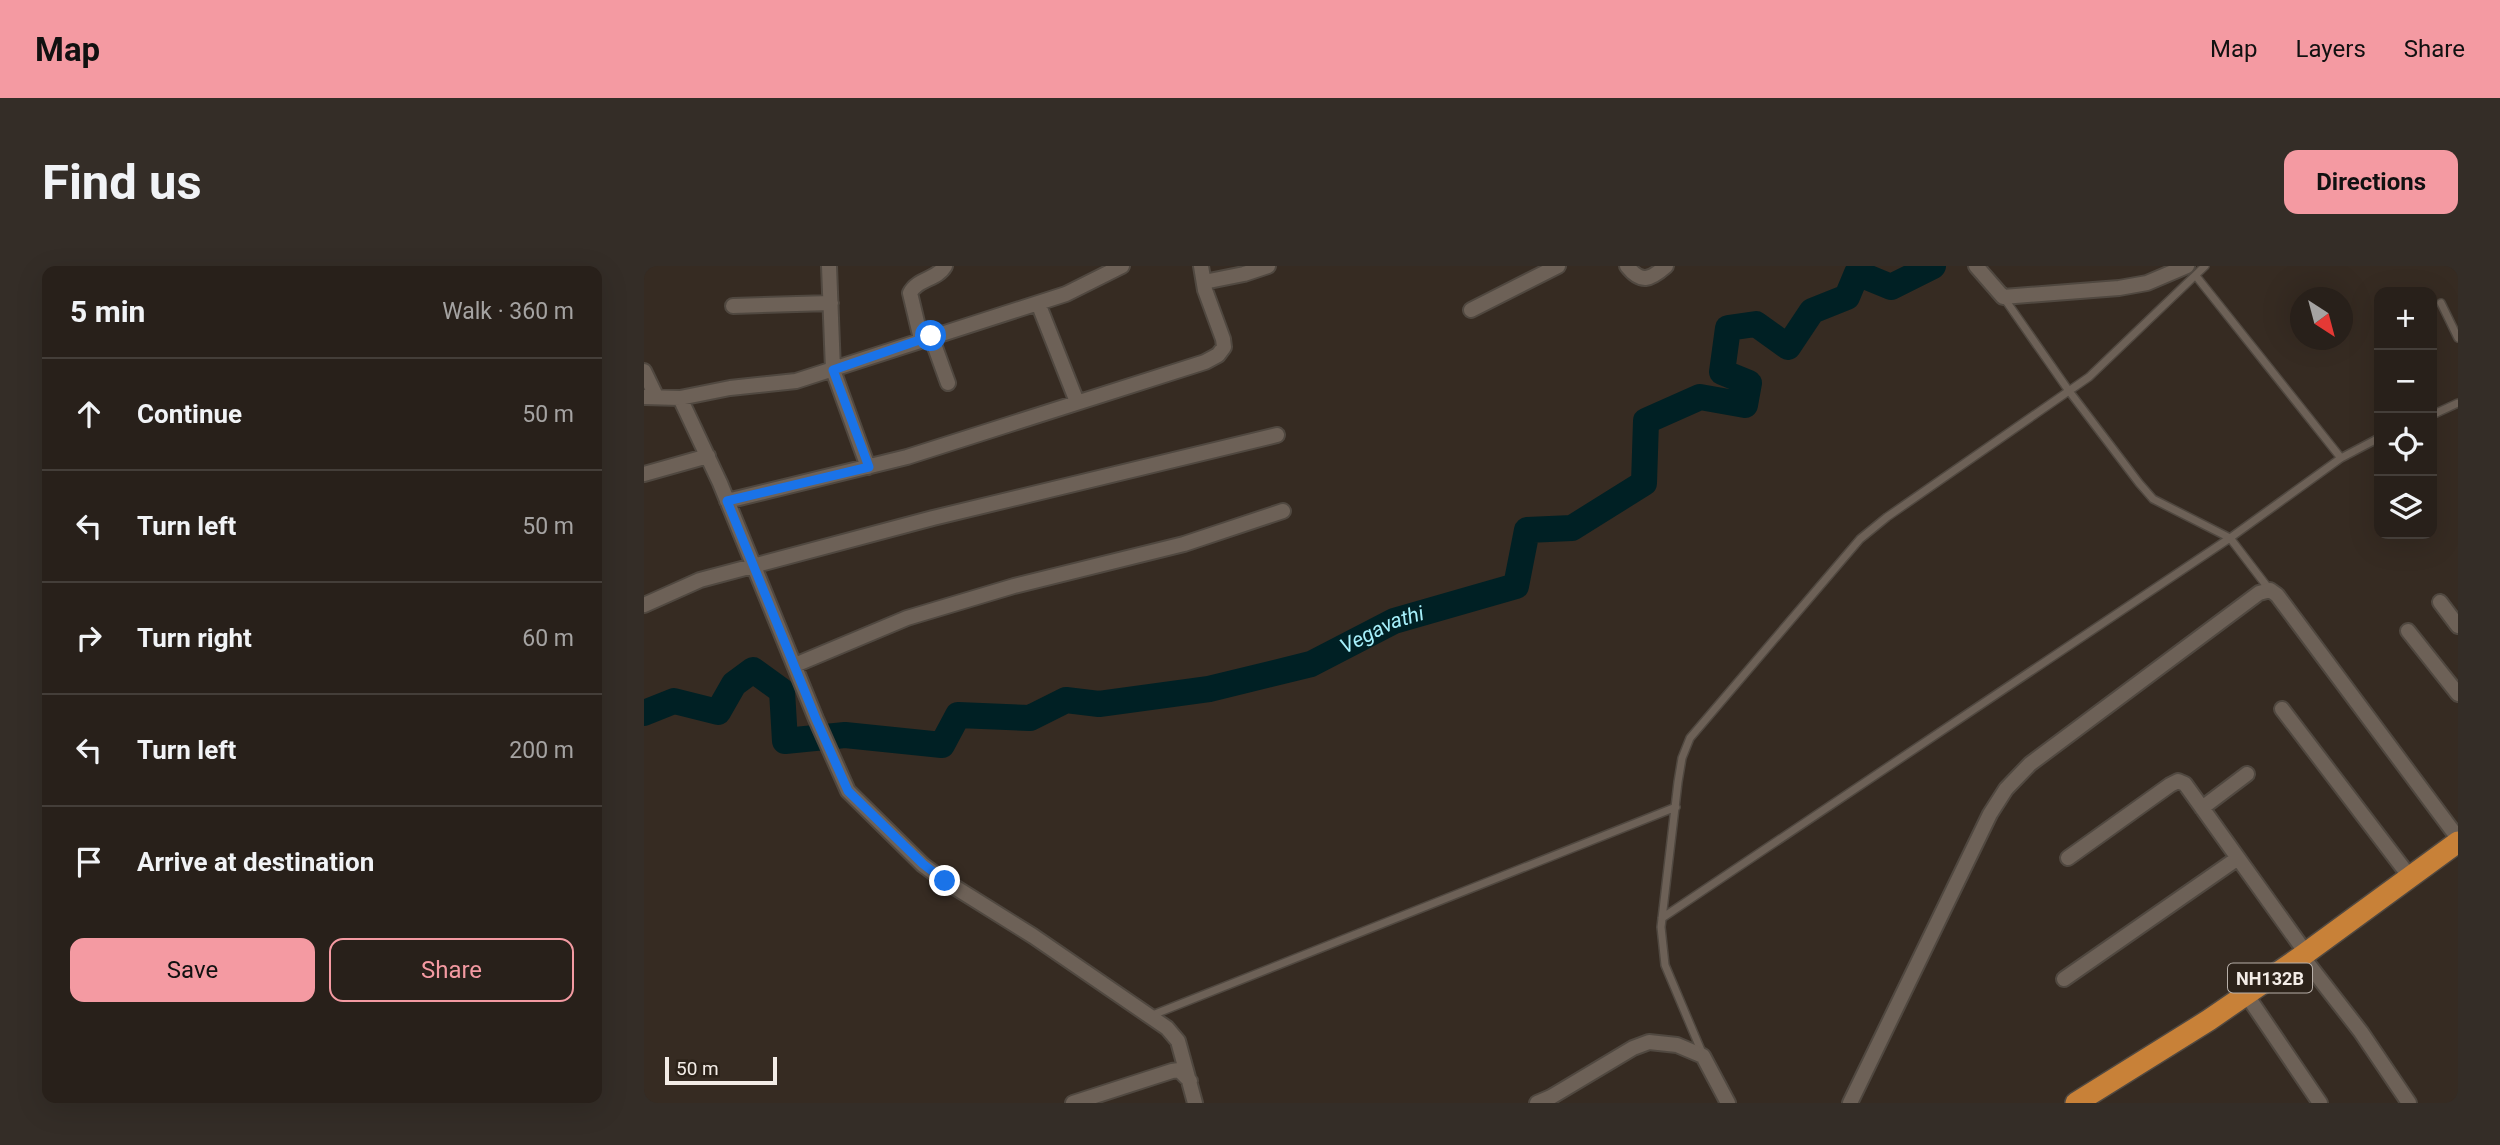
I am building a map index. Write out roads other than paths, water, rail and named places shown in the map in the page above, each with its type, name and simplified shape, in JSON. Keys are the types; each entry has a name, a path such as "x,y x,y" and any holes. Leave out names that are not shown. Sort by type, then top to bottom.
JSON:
{"highway":[{"name":"NH132B","path":"2076,1103 2304,955 2458,840"}],"street":[{"path":"829,266 833,370 869,467"},
{"path":"945,266 941,273 920,282 910,293 926,338 948,383"},
{"path":"644,371 650,396 680,398 730,388 796,381 1066,294 1122,266"},
{"path":"727,501 907,457 1205,362 1218,355 1224,347 1201,266"},
{"path":"1204,282 1268,266"},
{"path":"1471,310 1558,266"},
{"path":"1627,266 1634,276 1645,279 1666,266"},
{"path":"1976,266 2003,297 2128,287 2191,271"},
{"path":"733,306 831,303"},
{"path":"1038,303 1077,402"},
{"path":"680,398 708,456 848,791 923,864 945,881 1033,936 1167,1028 1178,1041 1195,1103"},
{"path":"644,605 700,580 963,510 1277,435"},
{"path":"644,474 708,456"},
{"path":"795,665 907,618 1024,584 1184,544 1283,511"},
{"path":"1850,1103 1990,814 2006,789 2030,764 2259,593 2270,590 2277,595 2458,840"},
{"path":"2440,602 2458,626"},
{"path":"2408,631 2458,694"},
{"path":"2282,709 2410,877"},
{"path":"2202,808 2247,774"},
{"path":"2067,858 2178,781 2185,784 2409,1103"},
{"path":"2064,979 2238,858"},
{"path":"2246,994 2320,1103"},
{"path":"1537,1103 1633,1048 1649,1042 1677,1045 1703,1056 1728,1103"},
{"path":"1073,1103 1172,1071 1179,1070 1190,1082"}],"lane":[{"path":"1703,1056 1665,965 1662,918 1682,758 1690,738 1844,555 1887,517 2069,391 2109,360 2191,271 2205,266"},
{"path":"2191,271 2341,458"},
{"path":"2003,297 2138,483 2153,499 2230,538 2270,590"},
{"path":"2441,303 2458,338"},
{"path":"2436,413 2458,403"},
{"path":"1662,918 2230,538 2341,458 2374,441"},
{"path":"1150,1017 1676,807"}],"waterway":[{"name":"Vegavathi","path":"644,713 674,701 718,712 734,684 753,670 782,691 785,741 845,735 942,745 958,715 1030,718 1066,700 1099,704 1209,689 1311,664 1394,621 1516,586 1527,530 1572,528 1644,483 1646,421 1700,397 1745,405 1749,383 1722,372 1728,328 1756,324 1788,347 1812,311 1847,297 1857,273 1891,287 1933,266"}]}
